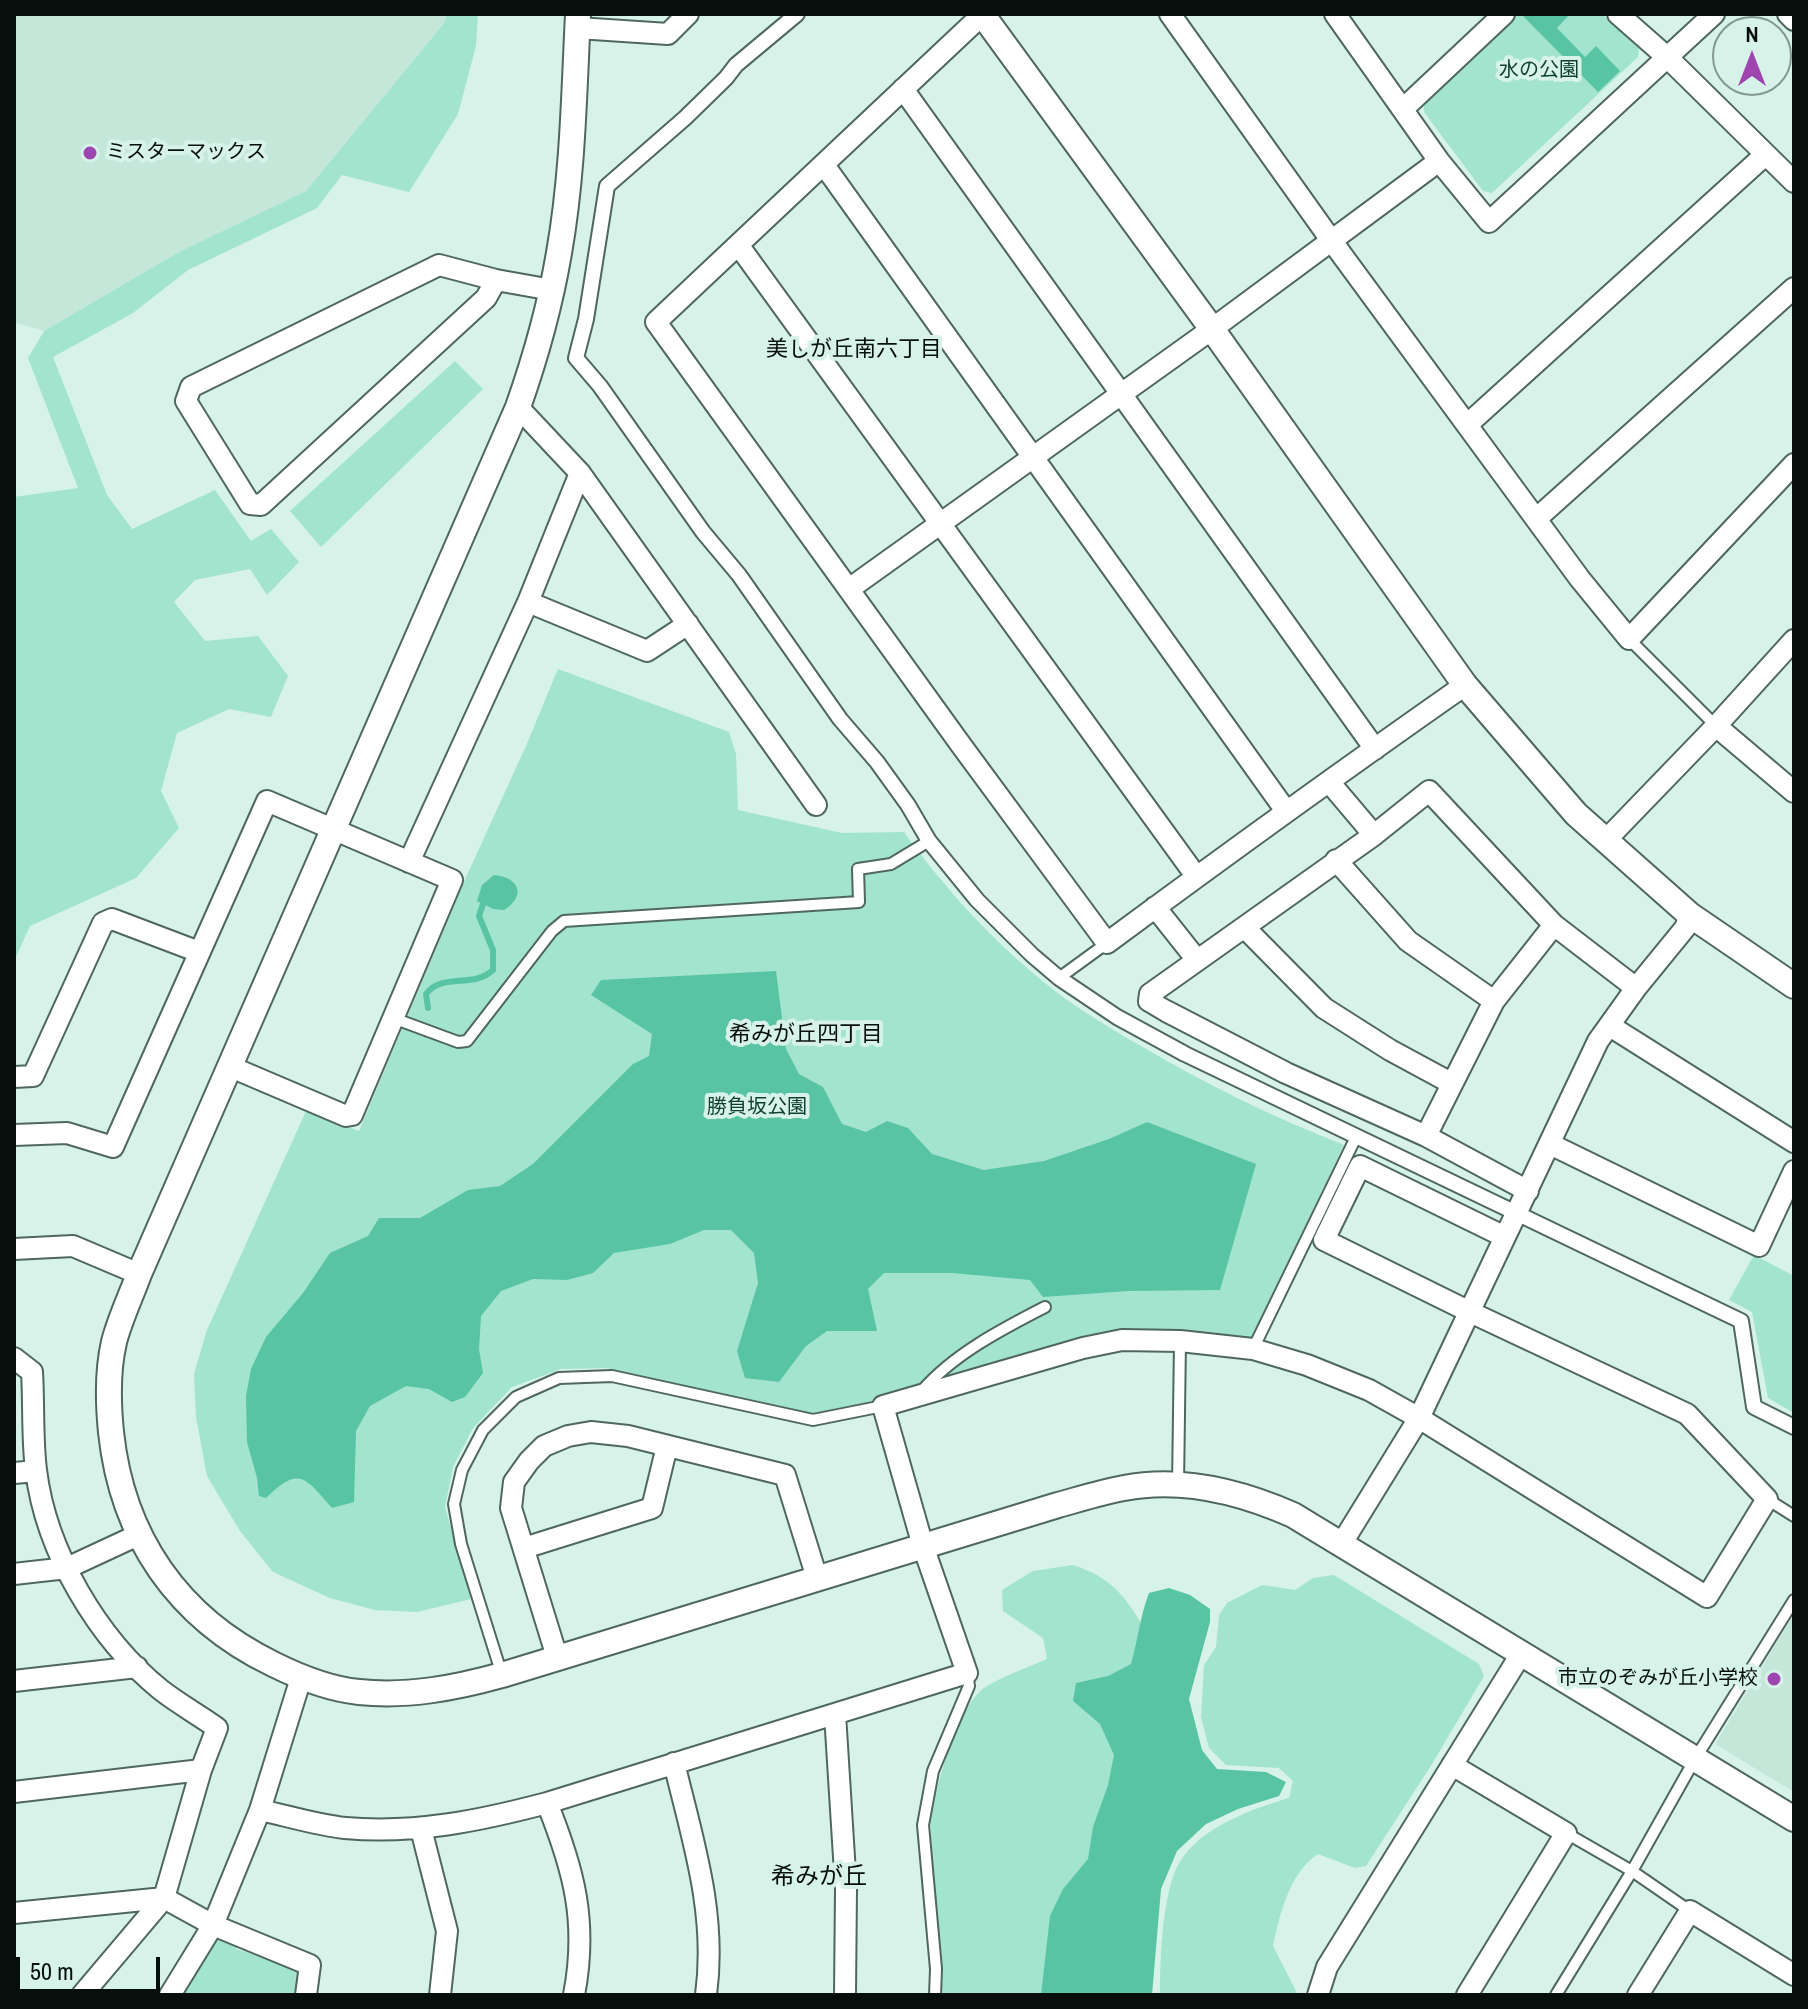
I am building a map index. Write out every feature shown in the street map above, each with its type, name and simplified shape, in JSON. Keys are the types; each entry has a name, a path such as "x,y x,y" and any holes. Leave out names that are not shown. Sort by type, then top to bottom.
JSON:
{"street":[{"path":"688,14 668,34 578,21 571,153 560,249 537,352 518,407 139,1274 114,1341 108,1404 115,1470 138,1535 161,1573 187,1604 247,1652 301,1678 356,1692 391,1694 458,1687 502,1675 923,1546 1126,1488 1204,1487 1260,1501 1293,1515 1794,1819"},
{"path":"797,14 736,65 685,118 607,186 595,273 576,358 600,386 703,532 739,575 840,719 877,762 929,841 977,900 1032,955 1059,978 1117,1017 1185,1054 1741,1321 1754,1407 1794,1427"},
{"path":"1465,685 1330,783 1286,811 1107,943 656,322 982,14 1212,329 1465,685 1576,814 1605,841 1690,915 1794,986"},
{"path":"1170,14 1331,240 1580,579 1629,639 1794,464"},
{"path":"1335,14 1439,161 1489,222 1714,14"},
{"path":"1403,109 1504,14"},
{"path":"1618,14 1668,58 1794,182"},
{"path":"1788,14 1794,20"},
{"path":"903,89 1375,749"},
{"path":"1468,424 1765,155"},
{"path":"849,589 1212,329 1439,161"},
{"path":"824,165 1286,811"},
{"path":"739,246 1196,876"},
{"path":"496,280 486,298 261,505 250,504 186,401 191,387 439,265 552,290"},
{"path":"1536,519 1794,288"},
{"path":"518,407 580,473 816,805"},
{"path":"409,862 528,602 580,473"},
{"path":"528,602 647,651 688,624"},
{"path":"1605,841 1794,640"},
{"path":"1716,726 1794,792"},
{"path":"1330,783 1374,835"},
{"path":"1528,1191 1426,1136 1286,1073 1149,1001 1150,994 1374,835 1429,791 1554,925 1636,988"},
{"path":"14,1135 67,1133 113,1147 267,801 452,880 352,1115 346,1116 302,1099 231,1067"},
{"path":"1336,860 1408,941 1494,1001"},
{"path":"1155,907 1197,960"},
{"path":"1342,1543 1419,1418 1598,1041 1685,928 1690,915"},
{"path":"14,1077 33,1076 103,923 112,919 199,952"},
{"path":"1426,1136 1494,1001 1554,925"},
{"path":"1245,928 1324,1008 1390,1050 1451,1083"},
{"path":"1610,1026 1794,1142"},
{"path":"1550,1144 1759,1246 1794,1171"},
{"path":"260,1810 343,1828 421,1829 476,1821 547,1803 967,1673 923,1546 883,1406 1083,1348 1122,1340 1180,1341 1253,1349 1307,1365 1357,1385 1419,1418 1707,1597 1767,1499 1687,1414 1324,1240 1360,1166 1505,1237"},
{"path":"14,1249 73,1246 139,1274"},
{"path":"14,1358 32,1372 36,1471 49,1525 67,1568 111,1638 137,1667 162,1690 217,1728 201,1770 164,1898 82,1995"},
{"path":"557,1657 511,1508 514,1482 529,1461 544,1446 568,1436 591,1432 628,1436 785,1475 817,1578"},
{"path":"524,1548 652,1508 667,1446"},
{"path":"14,1473 36,1471"},
{"path":"14,1574 67,1568 138,1535"},
{"path":"1318,1995 1327,1967 1521,1654"},
{"path":"14,1681 137,1667"},
{"path":"170,1995 213,1925 260,1810 301,1678"},
{"path":"835,1714 846,1889 845,1995"},
{"path":"674,1763 709,1913 706,1995"},
{"path":"1452,1765 1566,1833 1467,1995"},
{"path":"14,1792 201,1770"},
{"path":"547,1803 576,1887 579,1922 578,1973 574,1995"},
{"path":"421,1829 447,1931 440,1995"},
{"path":"14,1913 164,1898 213,1925 310,1965 306,1995"},
{"path":"1638,1995 1690,1911 1794,1975"}],"lane":[{"path":"1629,639 1716,726"},
{"path":"393,1018 458,1042 467,1041 552,931 564,921 859,902 858,869 891,864 929,841"},
{"path":"1059,978 1107,943"},
{"path":"1253,1349 1357,1135"},
{"path":"917,1397 936,1374 1010,1325 1045,1307"},
{"path":"1178,1486 1180,1341"},
{"path":"502,1675 461,1544 454,1504 462,1470 483,1430 516,1397 559,1378 612,1376 813,1420 883,1406"},
{"path":"1767,1499 1794,1516"},
{"path":"1556,1995 1632,1871 1695,1759 1794,1600"},
{"path":"935,1995 936,1969 923,1825 933,1771 969,1686 967,1673"},
{"path":"1566,1833 1632,1871 1690,1911"}],"shaded area":[{"path":"14,14 446,14 445,22 306,191 179,252 44,331 14,322"},
{"path":"1521,14 1568,14 1557,28 1585,57 1596,46 1620,71 1598,92"},
{"path":"494,875 509,879 517,888 516,899 504,910 493,909 477,901 482,885"},
{"path":"776,971 786,1049 799,1074 823,1087 842,1124 866,1132 887,1121 908,1128 932,1154 984,1170 1044,1161 1109,1139 1147,1122 1256,1164 1220,1290 1128,1291 1043,1297 1030,1280 952,1273 884,1273 868,1289 877,1331 827,1331 806,1346 779,1382 745,1378 737,1351 758,1283 754,1253 731,1230 704,1230 670,1244 614,1253 593,1273 567,1280 533,1279 501,1291 481,1316 479,1349 483,1373 465,1397 452,1402 429,1389 406,1386 370,1406 356,1431 354,1502 332,1508 302,1479 287,1481 266,1498 259,1496 247,1442 246,1396 251,1369 266,1337 303,1293 330,1253 368,1236 379,1218 420,1218 468,1190 500,1186 533,1164 633,1064 649,1056 652,1034 591,995 601,980"},
{"path":"1169,1588 1190,1595 1210,1609 1210,1622 1189,1699 1202,1750 1217,1769 1266,1772 1286,1782 1279,1796 1238,1809 1206,1824 1177,1851 1161,1889 1152,1995 1041,1995 1050,1916 1063,1889 1088,1859 1093,1827 1108,1785 1114,1755 1100,1724 1073,1701 1076,1683 1108,1676 1131,1664 1149,1593"},
{"name":"市立のぞみが丘小学校","path":"1794,1614 1794,1792 1715,1744"}],"green space":[{"path":"446,14 478,14 476,46 458,114 409,192 342,175 317,208 188,270 133,313 53,357 107,495 132,529 215,490 251,541 271,529 299,562 267,595 250,569 195,580 174,602 205,641 258,636 288,676 271,717 229,709 177,733 161,791 179,828 136,878 30,926 14,961 14,497 78,488 28,358 44,331 179,252 306,191 445,22"},
{"name":"水の公園","path":"1516,14 1602,14 1639,48 1638,57 1492,193 1483,191 1424,112 1424,102"},
{"path":"455,361 483,389 321,547 290,511"},
{"name":"勝負坂公園","path":"558,669 729,732 736,754 738,810 842,833 904,832 950,891 985,928 1064,998 1191,1074 1266,1112 1344,1145 1251,1339 1191,1332 1129,1333 836,1411 808,1415 606,1368 561,1369 512,1387 473,1428 453,1467 445,1507 471,1599 417,1612 375,1610 330,1598 273,1572 240,1531 207,1476 196,1417 194,1374 207,1330 306,1111 359,1131"},
{"path":"1754,1255 1794,1276 1794,1413 1768,1398 1752,1312 1729,1300"},
{"path":"1073,1565 1101,1577 1120,1593 1151,1639 1121,1736 1056,1995 942,1995 930,1820 943,1769 957,1730 974,1698 991,1684 1047,1659 1043,1638 1003,1611 1002,1590 1033,1571"},
{"path":"1334,1575 1479,1664 1484,1676 1366,1866 1355,1868 1318,1854 1293,1883 1273,1946 1298,1995 1160,1995 1166,1903 1176,1869 1183,1857 1217,1827 1289,1798 1293,1781 1279,1768 1226,1765 1209,1748 1201,1717 1204,1665 1216,1647 1219,1615 1227,1603 1262,1585 1295,1590 1313,1578"},
{"path":"218,1938 238,1945 236,1949 294,1967 300,1975 297,1995 181,1995 212,1942"}],"waterway":[{"path":"428,1008 426,994 433,987 476,979 493,970 493,950 479,916 483,904"}],"place":[{"name":"ミスターマックス","path":"90,153"},
{"name":"市立のぞみが丘小学校","path":"1774,1679"}],"district":[{"name":"美しが丘南六丁目","path":"854,350"},
{"name":"希みが丘四丁目","path":"806,1035"},
{"name":"希みが丘","path":"819,1878"}]}
